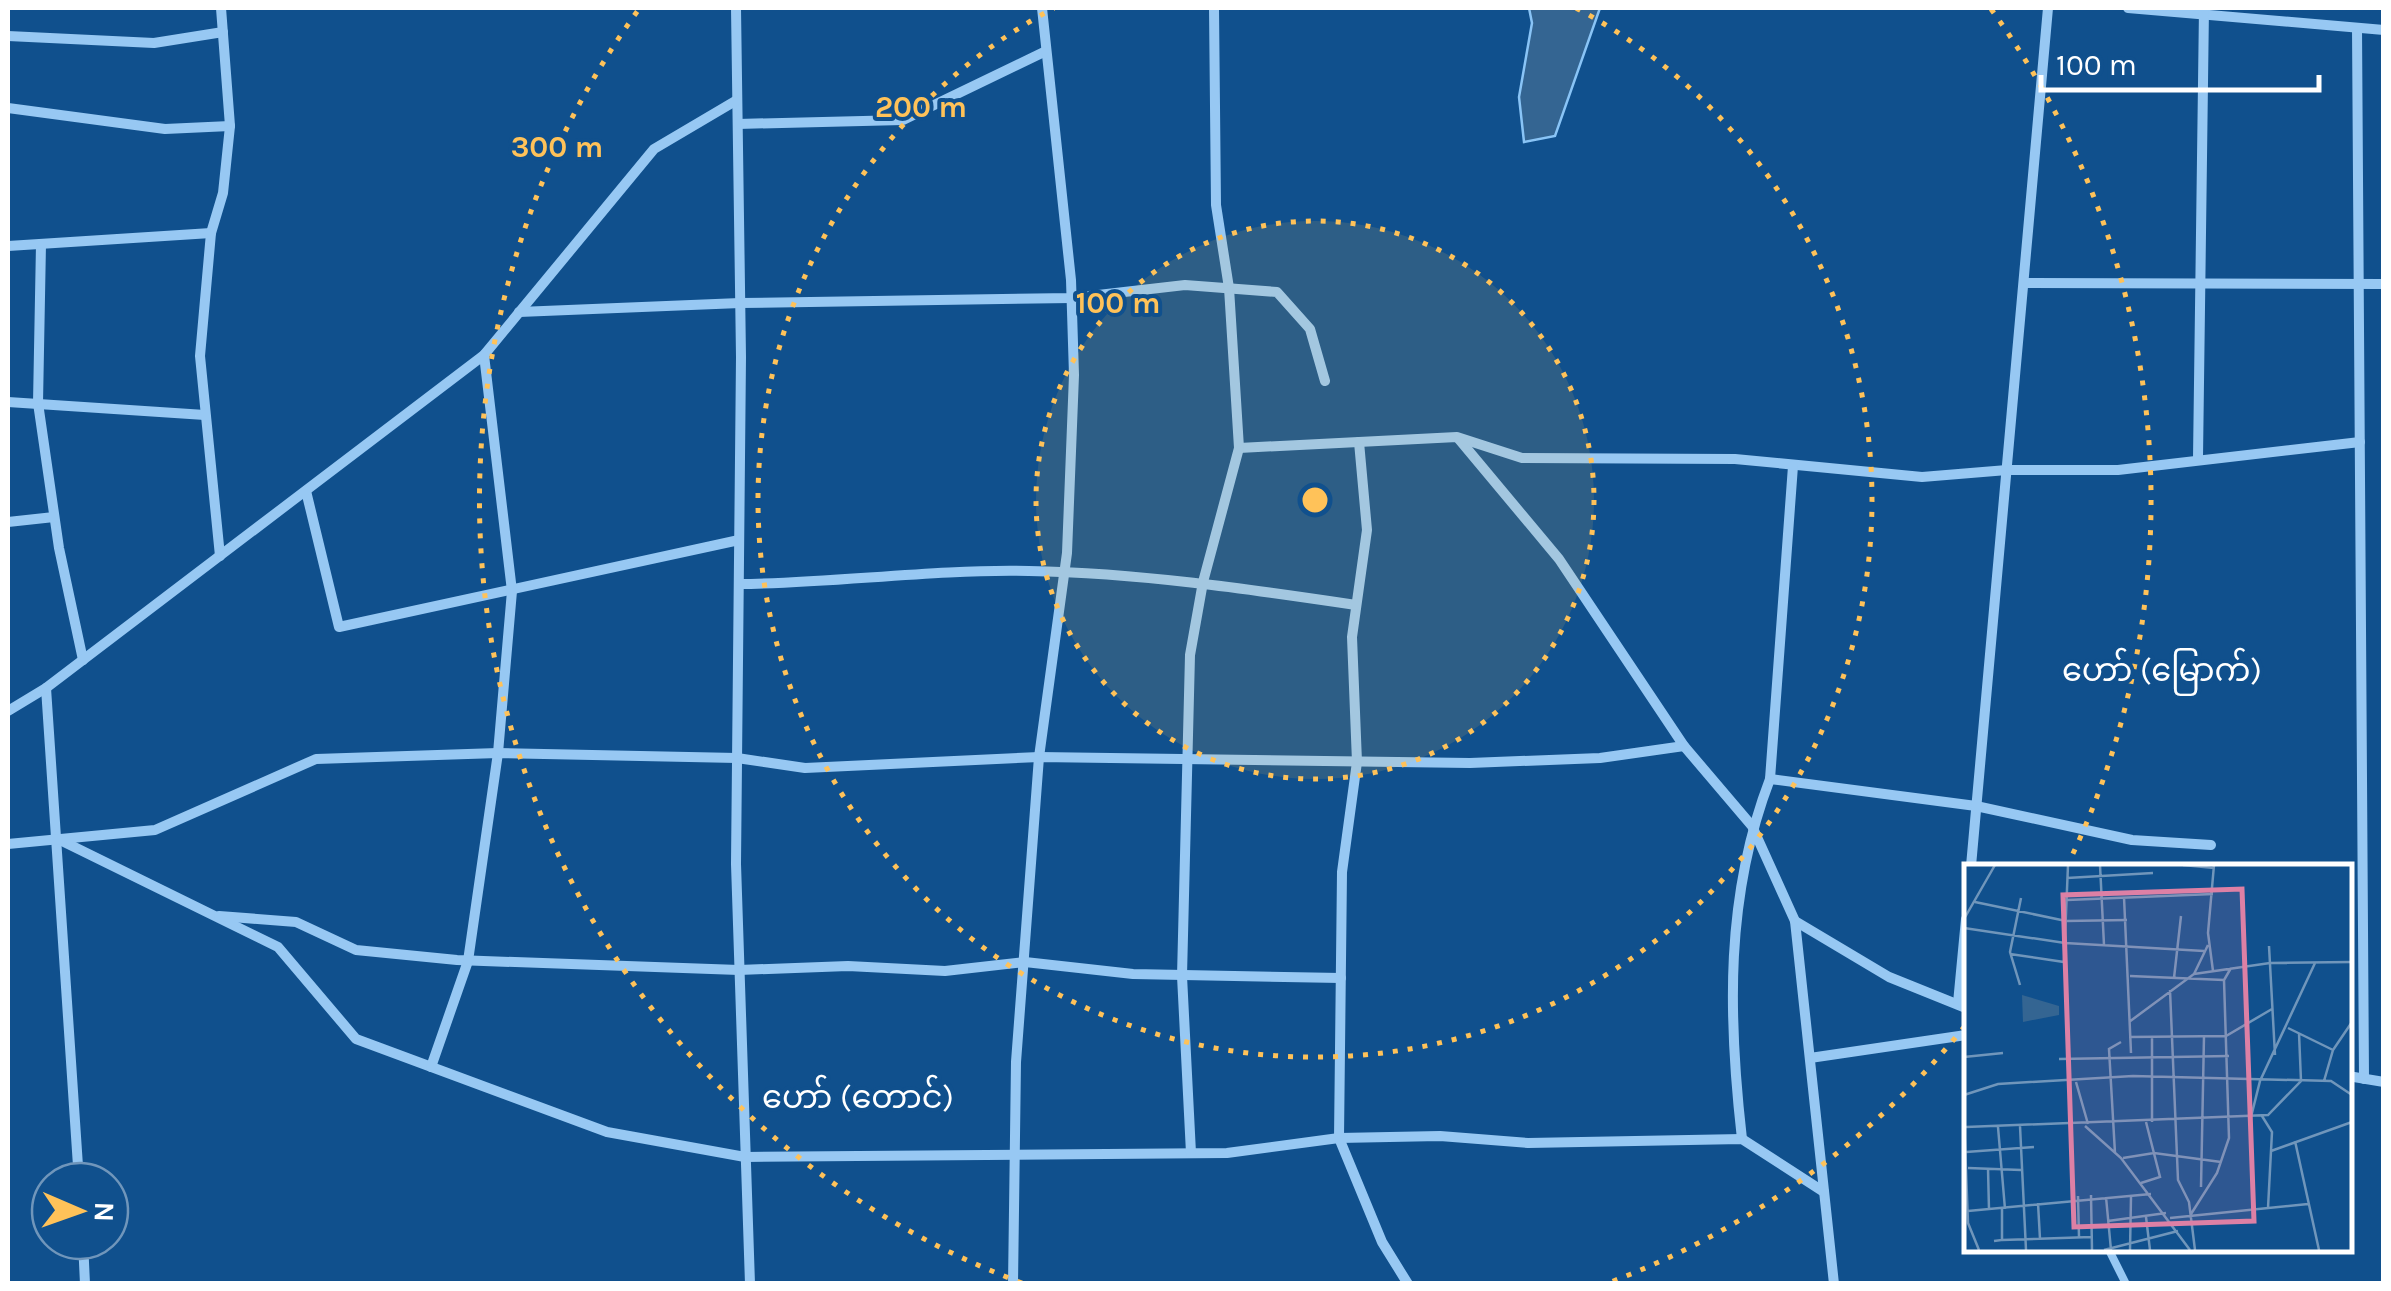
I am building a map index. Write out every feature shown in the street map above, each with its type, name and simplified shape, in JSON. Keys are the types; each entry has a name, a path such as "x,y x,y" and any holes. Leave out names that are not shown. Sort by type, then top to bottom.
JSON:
{"street":[{"path":"220,556 200,356 211,234 224,193 230,126 221,8"},
{"path":"736,8 740,302 737,758 750,1284"},
{"path":"1013,1284 1014,1156 1025,962 1039,758 1064,572 1073,392 1072,298 1042,8"},
{"path":"1191,1153 1182,976 1190,655 1203,582 1239,448 1229,288 1216,205 1214,8"},
{"path":"1971,864 2048,8"},
{"path":"2128,8 2204,10 2384,30"},
{"path":"2198,458 2204,10"},
{"path":"2357,28 2364,1079"},
{"path":"8,36 154,43 222,32"},
{"path":"738,124 903,120 1046,51"},
{"path":"8,711 46,688 484,355 654,149 738,100"},
{"path":"8,108 165,129 230,126"},
{"path":"8,246 211,234"},
{"path":"41,244 38,403 54,517 83,660"},
{"path":"2024,283 2384,284"},
{"path":"520,312 740,302 1072,298 1186,286 1277,292 1310,330 1325,381"},
{"path":"431,1067 468,961 498,753 512,592 484,355"},
{"path":"8,402 206,416"},
{"path":"1239,448 1458,437 1522,458 1734,458 1922,477 2007,470 2118,470 2360,442"},
{"path":"1458,437 1559,559 1684,746 1752,826 1795,922 1834,1284"},
{"path":"1359,442 1368,530 1352,637 1357,762 1342,872 1339,1138 1382,1242 1408,1284"},
{"path":"1742,1140 1731,976 1736,901 1752,826 1770,779 1793,466"},
{"path":"306,491 339,626 512,592 739,540"},
{"path":"8,522 54,517"},
{"path":"739,584 1064,572 1203,582 1356,605"},
{"path":"46,688 78,1161"},
{"path":"8,844 155,830 316,759 498,753 737,758 806,768 1039,758 1357,762 1600,758 1684,746"},
{"path":"1770,779 1976,806 2132,840 2212,845"},
{"path":"58,839 278,947 356,1040 607,1132 745,1158 1191,1153 1339,1138 1440,1136 1528,1143 1742,1140 1824,1192"},
{"path":"213,915 296,922 356,950 468,961 740,970 848,966 945,971 1025,962 1182,976 1341,978"},
{"path":"1795,922 1889,978 1962,1006 1964,962"},
{"path":"1810,1058 1964,1035"},
{"path":"2351,1077 2384,1082"}],"lane":[{"path":"2110,1251 2126,1284"}],"water":[{"path":"1529,8 1600,8 1555,136 1524,142 1519,97 1532,23"}],"district":[{"name":"ဟော် (မြောက်)","path":"2162,670"},
{"name":"ဟော် (တောင်)","path":"858,1097"}]}
